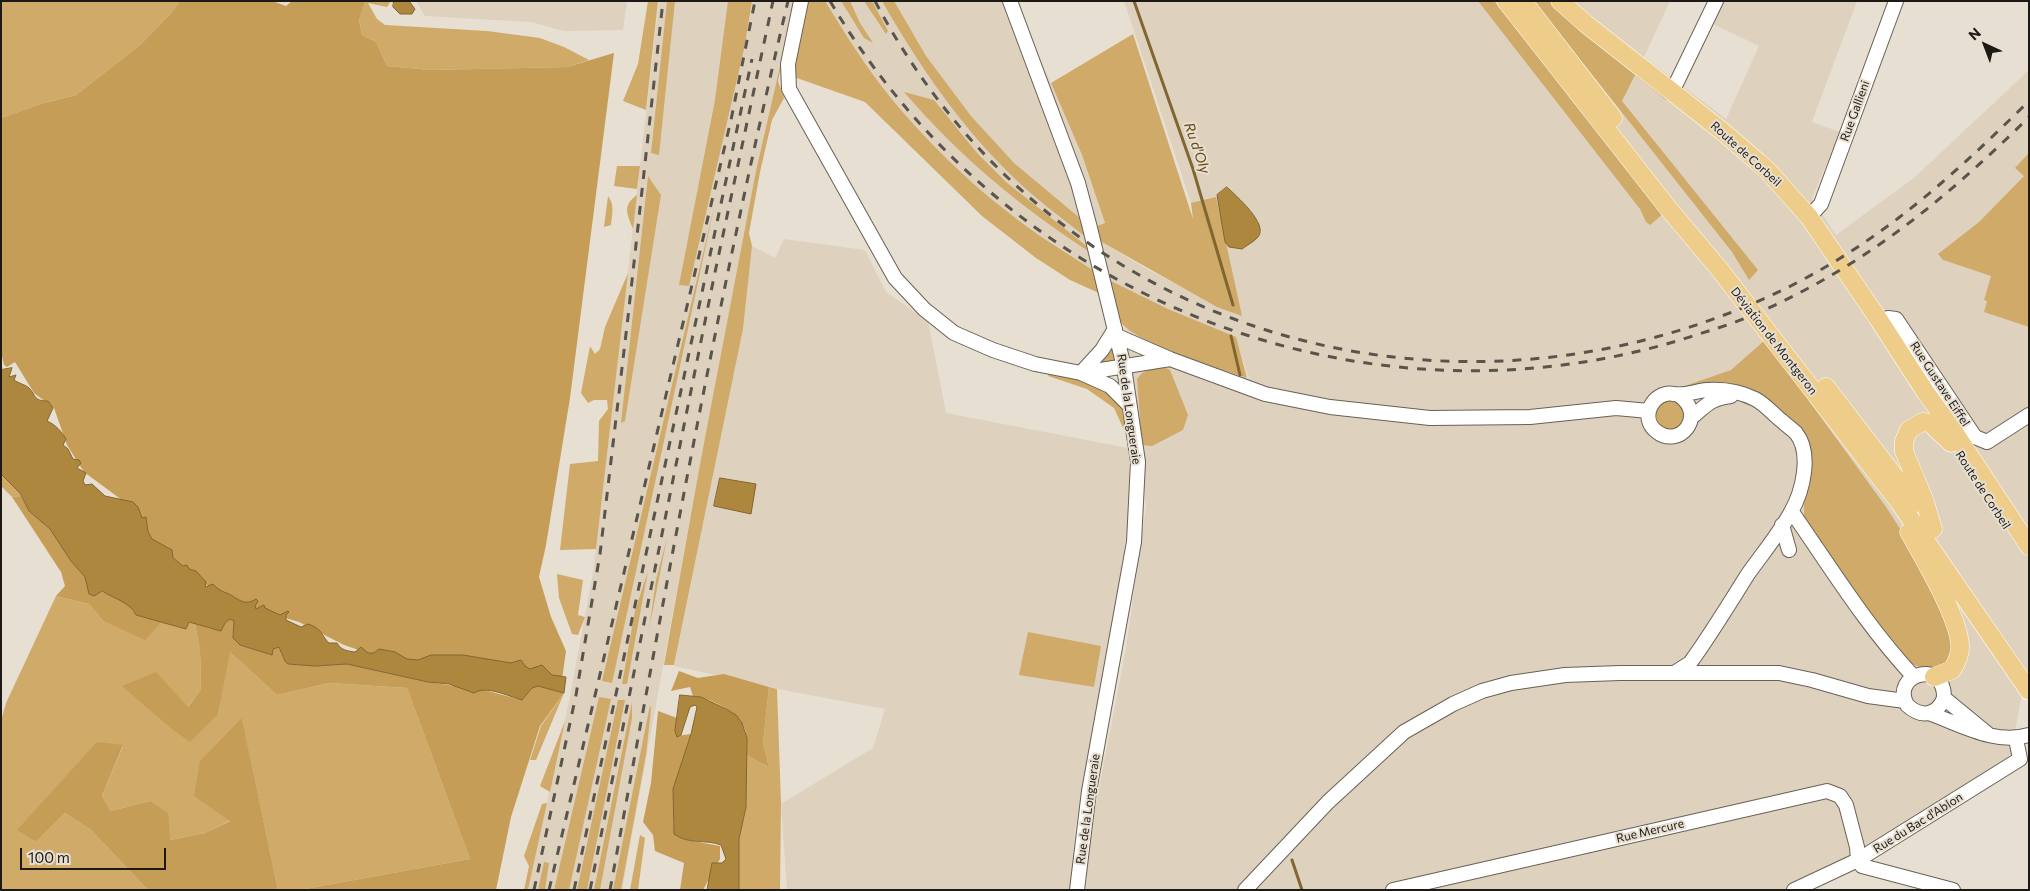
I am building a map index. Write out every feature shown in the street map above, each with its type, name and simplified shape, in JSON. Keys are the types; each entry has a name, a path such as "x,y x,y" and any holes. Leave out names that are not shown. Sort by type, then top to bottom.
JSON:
{"main road":[{"name":"Déviation de Montgeron","path":"1506,1 1889,489 1928,542 2029,691"},
{"name":"Déviation de Montgeron","path":"1522,1 1875,450 1933,528 2029,669"},
{"name":"Route de Corbeil","path":"1560,1 1586,24 1722,131 1769,172 1809,217 1926,393 1952,428 2029,546"},
{"name":"Route de Corbeil","path":"1926,393 1955,447 2029,560"},
{"path":"1933,528 1925,502 1904,451 1904,440 1908,430 1915,424 1922,422 1930,423 1955,447"},
{"path":"1889,489 1892,505 1907,528 1933,577 1951,616 1958,638 1960,655 1957,662 1952,670 1934,677"}],"street":[{"path":"801,1 788,64 789,89 895,278 924,309 954,333 993,350 1034,364 1081,373 1110,386 1130,406"},
{"name":"Rue de la Longueraie","path":"1010,1 1078,183 1124,367 1138,462 1134,542 1089,791 1077,890"},
{"path":"1672,92 1682,75 1716,1"},
{"name":"Rue Gallieni","path":"1809,217 1820,204 1896,1"},
{"name":"Rue Gustave Eiffel","path":"1879,320 1896,319 1975,437 1987,442 2029,415"},
{"path":"1081,373 1116,332 1170,359 1266,394 1330,407 1430,418 1530,417 1616,408 1649,411"},
{"path":"1081,373 1170,359"},
{"path":"1676,672 1690,663 1709,637 1748,574 1792,512 1804,479 1805,456 1797,434 1756,399 1724,390 1706,390 1680,396 1667,394 1660,396 1655,400 1649,411 1652,426 1660,434 1667,436 1680,434 1689,424 1691,418 1689,405 1680,396"},
{"path":"1691,418 1707,403 1719,398 1742,395"},
{"path":"1792,512 1870,625 1914,677"},
{"path":"1782,525 1789,550"},
{"path":"1707,672 1706,653 1709,637"},
{"path":"1245,890 1328,802 1404,732 1482,690 1511,683 1566,675 1676,672 1779,673 1868,696 1905,701 1916,712 1931,714 1988,735 2002,738 2022,737"},
{"path":"1905,701 1904,693 1906,686 1914,677 1923,674 1934,677 1943,688 1944,698 1937,710 1931,714"},
{"path":"1944,698 1988,735"},
{"name":"Rue du Bac d'Ablon","path":"1794,890 1858,860 2020,759 2022,737"},
{"name":"Rue Mercure","path":"1392,890 1827,791 1840,796 1846,805 1857,847 1858,860"},
{"path":"1858,860 1862,866 1953,890"}],"shaded area":[{"path":"3,1 180,1 140,45 76,95 44,103 1,118 1,3"},
{"path":"180,1 272,1 286,6 292,1 365,2 359,20 362,35 376,42 387,66 430,70 567,67 614,53 570,398 539,577 551,617 566,651 562,680 429,661 382,658 344,645 299,622 238,604 177,567 140,527 134,509 84,472 67,445 54,408 34,393 15,362 7,367 4,365 1,352 1,118 44,103 76,95 140,45"},
{"path":"362,1 391,1 387,7 368,3 377,19 385,25 487,31 540,38 564,47 589,60 567,67 430,70 387,66 376,42 362,35 359,20 365,2"},
{"path":"394,1 409,1 415,9 412,14 400,14 393,7"},
{"path":"416,1 627,1 623,30 564,31 531,22 425,16"},
{"path":"648,1 658,1 646,110 623,101 638,64"},
{"path":"659,1 794,1 700,464 622,890 528,890 570,696 593,573"},
{"path":"667,1 675,1 659,155 651,153"},
{"path":"728,1 752,1 744,49 689,286 679,285 715,100"},
{"path":"795,1 778,81 784,98 772,120 749,233 752,246 743,329 674,665 664,665 756,171"},
{"path":"807,1 825,1 854,47 894,102 931,143 970,181 1019,221 1097,273 1099,293 1070,280 1036,258 982,216 865,102 794,77"},
{"path":"812,1 1012,1 1051,83 1082,155 1105,223 1085,232 1145,268 1206,300 1226,308 1124,1 1670,1 1644,57 1726,119 1759,46 1711,23 1721,1 1857,1 1812,122 1840,132 1812,198 1836,235 1915,177 2029,70 2029,171 1979,222 1939,254 1943,260 1992,276 1984,300 1987,301 1984,312 2029,327 2029,681 2021,699 2009,763 1902,832 1791,890 1086,890 1089,841 1126,648 1146,506 1124,327 1249,379 1240,351 1212,342 963,193"},
{"path":"841,1 850,1 860,23 873,43 864,38"},
{"path":"864,1 872,1 888,31 886,34"},
{"path":"882,1 894,1 926,56 971,116 1014,163 1081,219 1087,238 1020,183 974,135 925,70"},
{"path":"1478,1 1494,1 1663,214 1650,225 1646,222 1640,209"},
{"path":"1534,1 1554,1 1668,95 1666,100 1635,75 1622,101 1758,270 1749,280 1732,252"},
{"path":"1133,34 1193,219 1191,203 1216,197 1242,316 1217,307 1100,241 1097,226 1105,223 1082,155 1051,83"},
{"path":"904,92 934,100 977,153 1006,182 1089,248 1093,254 1041,218 992,180 925,116"},
{"path":"2029,153 2029,327 1984,312 1987,301 1984,300 1991,276 1943,260 1938,254 1979,222 2024,176 2015,168"},
{"path":"617,166 640,166 637,189 614,186"},
{"path":"648,176 661,195 625,421 621,423"},
{"path":"1227,187 1250,210 1259,225 1258,237 1242,249 1229,247 1225,242 1217,195"},
{"path":"637,195 633,229 627,210 629,203"},
{"path":"608,196 612,206 611,225 604,227"},
{"path":"715,203 612,683 602,681"},
{"path":"784,239 865,250 886,292 928,321 946,413 1128,448 1131,498 1120,581 1075,829 1070,890 787,890 781,804 873,748 885,709 793,692 674,666 743,329 752,246 775,258"},
{"path":"628,273 596,549 560,550 570,464 598,461 599,421 608,409 607,400 594,400 588,403 581,393 590,346 595,354 600,349 605,327"},
{"path":"1109,280 1168,309 1236,337 1247,378 1178,354 1141,338 1128,329 1118,317"},
{"path":"1765,340 1886,507 1912,547 1954,639 1948,664 1935,668 1923,668 1912,664 1901,656 1804,518 1804,504 1811,470 1769,403 1679,388 1731,370"},
{"path":"1112,341 1117,363 1095,366"},
{"path":"1160,365 1170,370 1188,415 1183,430 1152,446 1142,445 1137,379 1142,373"},
{"path":"12,368 9,377 16,375 14,380 28,387 37,399 48,401 53,408 47,421 60,431 66,439 63,445 68,449 73,459 79,460 81,463 77,468 86,473 83,481 85,485 92,484 105,496 133,502 138,507 142,518 146,517 148,532 152,539 172,550 173,558 183,566 187,565 189,569 196,571 206,582 205,587 213,584 221,591 245,602 256,599 258,601 255,606 256,609 264,605 265,608 280,615 288,611 286,620 301,627 308,624 313,626 319,630 329,643 337,643 342,649 347,651 355,652 361,647 368,653 374,653 379,649 395,652 407,659 418,660 431,655 463,655 511,663 521,660 530,669 542,665 552,675 566,677 564,693 538,686 532,688 522,700 485,690 474,693 449,684 428,682 347,664 315,666 288,664 279,647 273,649 272,655 240,645 233,638 234,621 230,619 225,623 221,631 189,622 186,629 136,615 126,604 102,591 94,596 89,594 85,577 71,561 50,529 29,511 20,493 1,474 1,370"},
{"path":"1050,372 1089,383 1111,395 1126,415 1130,430 1125,432 1114,408 1087,389 1048,376"},
{"path":"1670,400 1676,401 1684,409 1684,421 1676,429 1670,430 1664,429 1656,421 1655,415 1656,409 1664,401"},
{"path":"1,474 21,496 12,497 1,486"},
{"path":"720,478 756,484 751,514 714,506"},
{"path":"21,496 29,511 50,529 71,561 85,577 88,587 122,601 136,615 162,622 145,640 103,621 89,604 56,596 65,586 61,572 12,497"},
{"path":"667,538 649,629 656,580"},
{"path":"648,571 627,684 622,684 635,611"},
{"path":"557,574 583,580 578,615 585,617 578,635 572,634 559,598"},
{"path":"56,596 89,604 103,621 145,639 162,622 186,629 188,622 195,623 200,651 201,689 187,708 123,686 170,728 190,741 218,715 229,651 277,695 329,683 407,688 470,859 299,890 278,890 242,719 231,820 205,833 170,840 150,801 111,811 102,796 123,746 18,830 36,842 65,813 91,830 148,890 1,890 1,721 6,703"},
{"path":"230,619 234,621 233,638 240,645 271,655 273,649 279,647 288,664 315,666 347,664 428,682 488,691 522,700 532,688 538,686 564,693 540,726 511,817 496,890 299,890 470,859 407,688 329,683 277,695 230,652 218,715 190,742 170,728 122,686 156,672 188,707 201,689 200,651 195,623 212,629"},
{"path":"1028,632 1101,646 1094,687 1019,675"},
{"path":"679,671 698,678 724,674 769,687 763,743 769,767 746,755 745,730 742,723 733,713 713,702 693,696 690,687 671,691"},
{"path":"769,687 777,689 781,804 780,890 739,890 739,839 746,807 746,755 769,767 763,743"},
{"path":"564,693 536,760 530,760 541,726"},
{"path":"680,695 701,697 736,715 742,723 747,738 746,807 739,839 739,890 707,890 712,863 722,863 726,859 721,845 686,840 674,834 673,789 691,734 697,707 695,705 690,707 681,735 677,737 675,731"},
{"path":"599,697 611,699 569,890 554,890"},
{"path":"618,700 625,700 587,890 577,890"},
{"path":"632,702 632,718 600,890 594,890"},
{"path":"650,705 646,755 621,890 613,890"},
{"path":"658,711 677,718 676,736 691,734 674,788 673,825 687,840 720,846 720,859 703,890 680,890 684,863 655,851 653,835 643,822 651,783"},
{"path":"242,718 278,890 148,890 91,830 65,813 36,842 17,830 97,742 123,745 102,796 111,811 150,801 168,813 170,840 205,833 230,821 194,796 200,761"},
{"path":"565,721 550,792 540,786"},
{"path":"547,803 528,890 524,890 529,866 524,856 542,804"},
{"path":"640,835 645,838 638,890 630,890"},
{"path":"544,862 549,863 545,890 538,890"}],"waterway":[{"name":"Ru d'Oly","path":"1134,1 1193,169 1233,305"},
{"name":"Ru d'Oly","path":"1231,336 1240,375"},
{"name":"Ru d'Oly","path":"1292,860 1302,890"}],"railway":[{"path":"534,890 576,695 600,554 663,1"},
{"path":"549,890 731,120 755,1"},
{"path":"590,890 714,277 773,1"},
{"path":"610,890 715,333 788,1"},
{"path":"830,1 904,105 993,194 1094,266 1205,320 1323,355 1446,370 1571,364 1696,335 1754,315 1837,272 1905,226 1968,174 2029,117"},
{"path":"875,1 948,112 1037,204 1140,276 1254,326 1375,355 1501,361 1628,344 1754,303 1832,263 1902,216 1966,161 2029,101"},
{"path":"574,890 752,59"}]}
